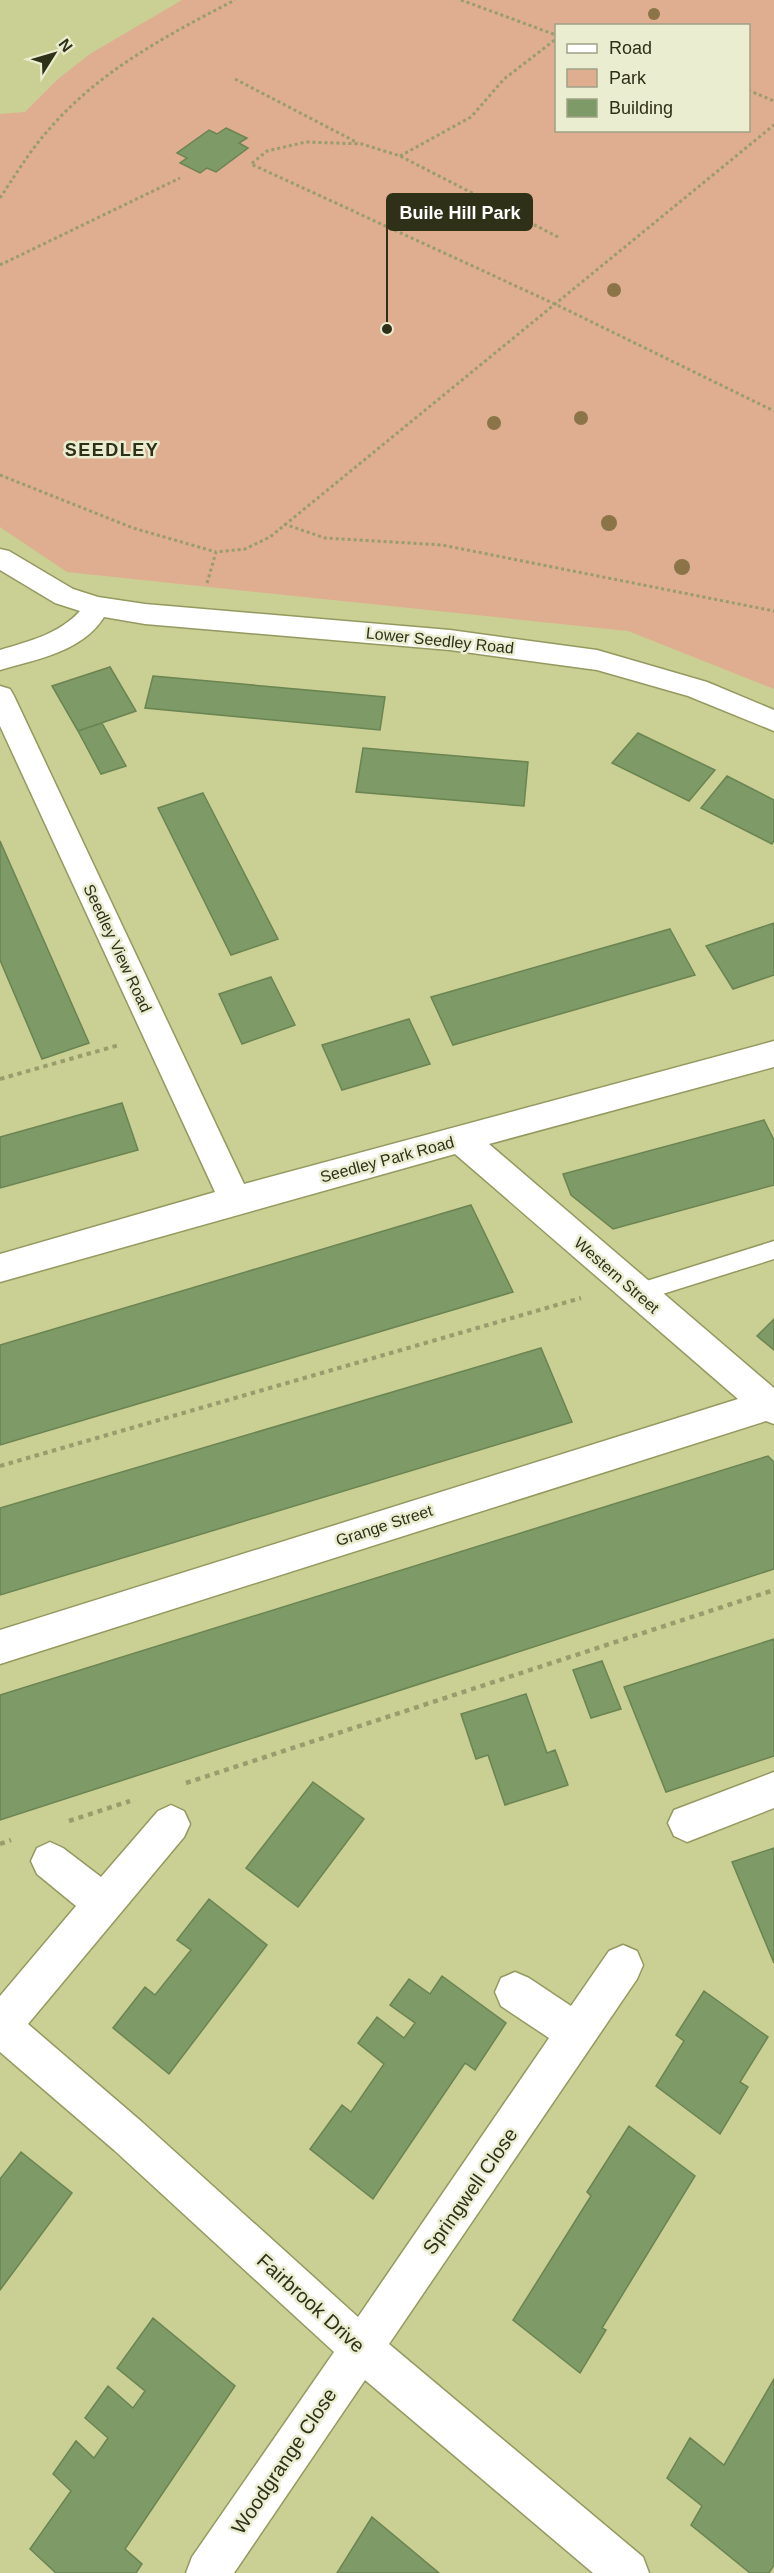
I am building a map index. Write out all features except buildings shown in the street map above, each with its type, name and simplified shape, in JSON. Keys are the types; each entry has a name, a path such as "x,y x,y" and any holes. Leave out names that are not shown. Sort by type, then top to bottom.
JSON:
{"street":[{"name":"Lower Seedley Road","path":"0,558 64,596 97,606 145,614 497,645 597,660 697,689 774,721"},
{"path":"0,660 71,635 90,620 97,606"},
{"name":"Seedley View Road","path":"0,696 236,1200"},
{"name":"Seedley Park Road","path":"0,1268 460,1139 768,1063"},
{"name":"Western Street","path":"460,1139 772,1407"},
{"name":"Grange Street","path":"0,1647 772,1407"},
{"path":"687,1823 774,1790"},
{"name":"Fairbrook Drive","path":"171,1824 0,2026 128,2136 361,2348 627,2573"},
{"path":"54,1843 104,1904"},
{"name":"Springwell Close","path":"361,2348 578,2034 623,1965"},
{"path":"515,1992 578,2034"},
{"name":"Woodgrange Close","path":"208,2573 361,2348"}],"lane":[{"path":"629,1286 774,1250"}],"path":[{"path":"0,198 55,121 77,100 145,49 235,0"},
{"path":"461,0 555,37"},
{"path":"400,156 471,117 504,79 555,38"},
{"path":"236,79 362,144 400,156 558,237"},
{"path":"750,91 774,101"},
{"path":"0,475 76,507 168,541 216,552 246,549 270,537 774,124"},
{"path":"362,144 306,142 267,150 251,164 555,304 774,411"},
{"path":"0,265 180,178"},
{"path":"284,524 325,538 442,544 774,611"},
{"path":"206,586 216,552"},
{"path":"0,1079 158,1035"},
{"path":"0,1467 594,1294 629,1286"},
{"path":"182,1784 774,1590"},
{"path":"54,1843 137,1799"},
{"path":"0,1844 23,1836"}],"green space":[{"path":"182,0 774,0 774,689 628,631 67,572 0,527 0,114 25,112 58,79 90,54"}],"place":[{"name":"Buile Hill Park","path":"387,329"}],"district":[{"name":"SEEDLEY","path":"112,450"}]}
